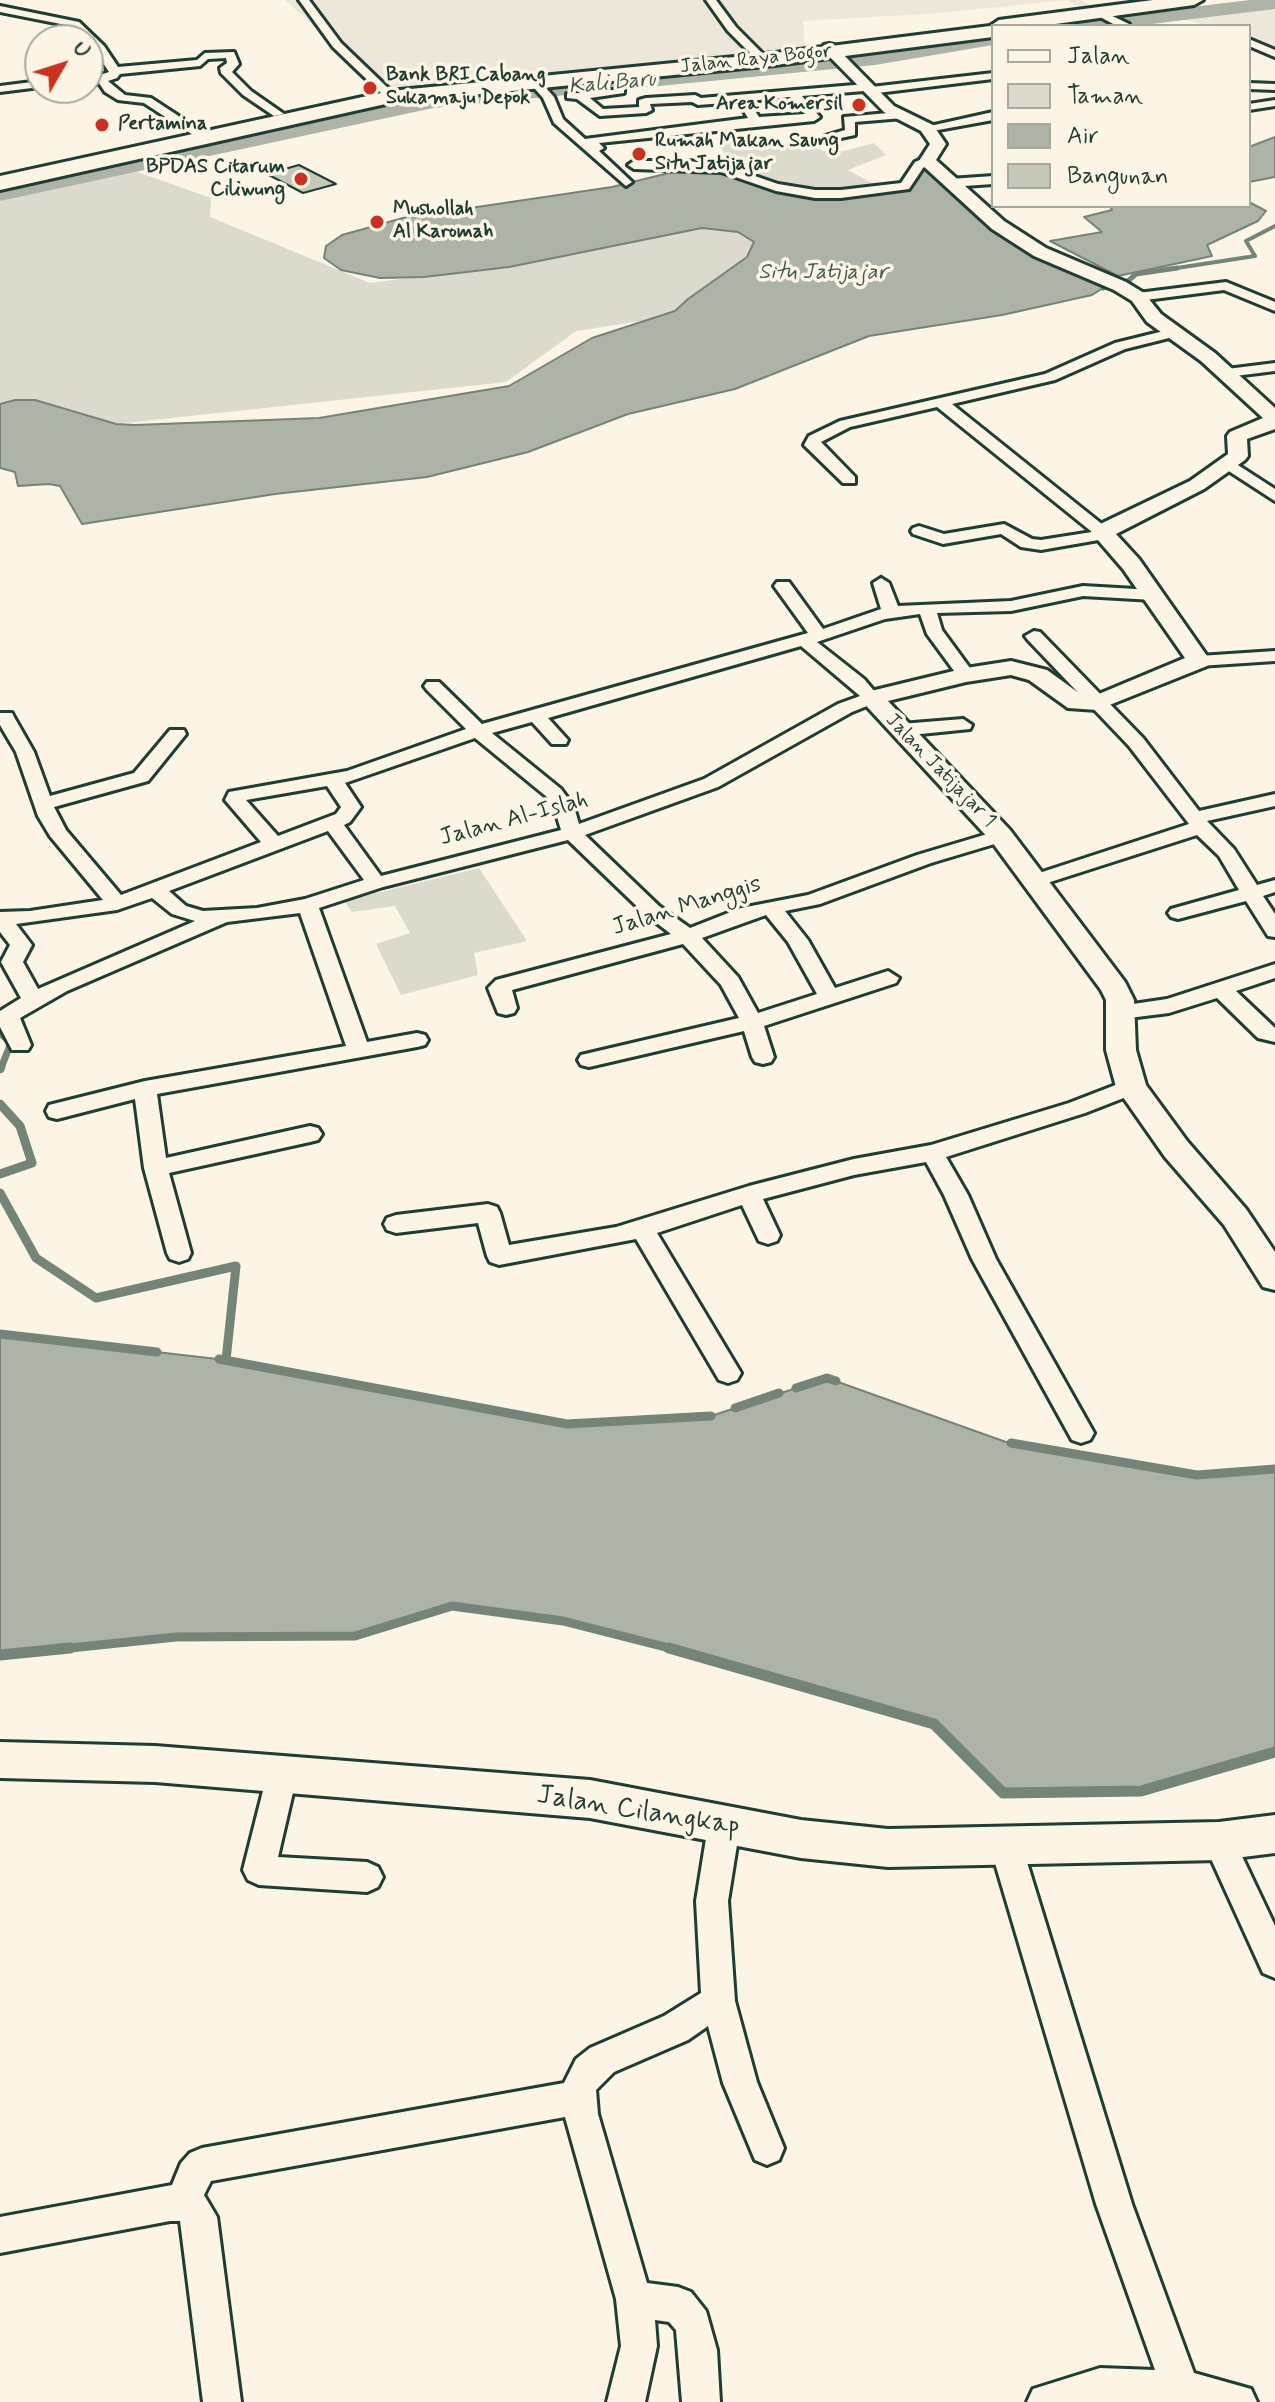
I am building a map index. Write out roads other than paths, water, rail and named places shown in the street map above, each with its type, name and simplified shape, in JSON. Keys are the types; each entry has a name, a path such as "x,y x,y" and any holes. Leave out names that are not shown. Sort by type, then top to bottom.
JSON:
{"highway":[{"path":"1050,24 1109,18 1201,1"},
{"path":"1015,24 1201,1"},
{"name":"Jalan Raya Bogor","path":"122,152 197,132 386,92 761,58 838,56 991,29"},
{"name":"Jalan Raya Bogor","path":"0,180 365,101 542,90 761,58"}],"street":[{"path":"304,0 327,33 386,92"},
{"path":"711,0 761,58"},
{"path":"0,9 75,24 100,48 114,71"},
{"path":"1109,18 1121,24"},
{"path":"1251,43 1275,54"},
{"path":"114,71 200,63 205,56 230,54 233,64 226,68 227,73 247,93 278,114"},
{"path":"634,165 688,165 723,169 776,187 815,194 866,193 905,186 938,144 927,128 899,116 868,89 838,56"},
{"path":"104,79 113,76 114,71"},
{"path":"698,102 991,76"},
{"path":"104,83 125,100 147,100 197,132"},
{"path":"0,89 24,86"},
{"path":"1251,86 1275,87"},
{"path":"542,90 580,95 620,91"},
{"path":"542,90 558,121 626,182"},
{"path":"598,148 590,140 814,117 793,93"},
{"path":"580,95 600,113 646,110 644,102 695,98 705,110 685,114 696,128"},
{"path":"741,98 755,121"},
{"path":"1251,107 1275,103"},
{"path":"974,105 991,115"},
{"path":"831,136 851,132 848,119 899,116"},
{"path":"927,128 991,116"},
{"path":"919,531 943,539 1004,529 1027,543 1041,545 1103,533 1197,485 1238,456 1237,436 1271,423 1271,410 1172,333 1123,289 1040,252 1012,235 927,161"},
{"path":"945,178 977,169"},
{"path":"945,178 991,180"},
{"path":"1123,289 1226,286 1275,307"},
{"path":"849,480 812,445 814,439 845,424 1050,377 1120,346 1172,333"},
{"path":"1227,373 1275,367"},
{"path":"941,403 1103,533 1131,564 1199,661"},
{"path":"1227,463 1275,496"},
{"path":"881,583 891,612"},
{"path":"783,586 810,637 871,698"},
{"path":"273,843 235,800 236,796 333,780 478,731 891,612 1011,606 1083,591 1153,595"},
{"path":"927,609 933,630 966,675"},
{"path":"1034,636 1136,742 1198,823 1227,853 1275,931"},
{"path":"1097,703 1199,661 1274,658"},
{"name":"Jalan Jatijajar 1","path":"1097,703 1074,702 1038,675 1023,669 966,675 871,698 1001,836 1115,988 1120,1000 1121,1050 1131,1087 1176,1149 1235,1217 1266,1247 1275,1278"},
{"path":"433,686 478,731 554,793 564,807 572,833 652,910 688,936 730,982 752,1022 763,1057"},
{"name":"Jalan Al-Islah","path":"156,891 179,910 202,917 308,905 376,883 572,833 711,783 845,708 871,698"},
{"path":"536,716 559,740"},
{"path":"5,717 25,752 43,804 57,832 117,904"},
{"path":"901,730 963,725"},
{"path":"43,804 141,777 177,734"},
{"path":"1,918 54,915 117,904 332,822 348,815 351,807 333,780"},
{"path":"1037,880 1198,823 1275,800"},
{"path":"332,822 376,883"},
{"name":"Jalan Manggis","path":"506,1008 499,988 504,985 688,936 748,912 813,900 924,859 1001,836"},
{"path":"1178,913 1275,886"},
{"path":"308,905 359,1051"},
{"path":"771,907 803,949 830,998"},
{"path":"20,1045 4,1018 33,1000 221,917"},
{"path":"1,918 21,945 12,962 33,1000"},
{"path":"1121,1012 1169,1006 1275,971"},
{"path":"589,1060 664,1040 752,1022 888,978"},
{"path":"1221,989 1266,1033 1275,1035"},
{"path":"57,1111 145,1089 417,1040"},
{"path":"396,1224 488,1213 499,1256 616,1236 749,1194 854,1167 932,1153 1028,1125 1131,1087"},
{"path":"145,1089 156,1168 179,1253"},
{"path":"156,1168 310,1134"},
{"path":"932,1153 956,1195 984,1259 1081,1433"},
{"path":"749,1194 768,1235"},
{"path":"641,1227 728,1373"},
{"name":"Jalan Cilangkap","path":"0,1760 155,1764 590,1799 801,1839 888,1848 1219,1841 1275,1834"},
{"path":"282,1775 259,1870 367,1877"},
{"path":"724,1826 712,1901 718,2001 740,2083 767,2148"},
{"path":"1219,1841 1275,1962"},
{"path":"1006,1846 1114,2204 1181,2389"},
{"path":"626,2402 639,2346 634,2299 581,2114 579,2087 588,2071 602,2060 676,2028 718,2001"},
{"path":"184,2204 193,2175 202,2165 579,2097"},
{"path":"0,2235 170,2203 184,2204 199,2217 222,2402"},
{"path":"634,2299 678,2305 686,2313 693,2324 698,2350 701,2402"},
{"path":"1046,2402 1100,2387 1181,2389 1238,2402"}],"water":[{"path":"1275,137 1275,177 1251,182 1251,146"},
{"name":"Situ Jatijajar","path":"922,168 941,180 1011,242 1094,280 1103,288 1092,295 1002,315 869,336 735,389 628,414 528,452 427,477 275,494 82,524 60,486 18,486 15,472 0,468 0,404 15,400 35,400 116,424 135,425 319,418 509,386 592,338 675,311 747,257 754,242 738,232 702,228 509,267 424,277 380,278 341,270 324,258 326,246 342,235 403,218 612,187 681,170 724,173 833,198 906,186"},
{"path":"1251,203 1266,211 1258,221 1207,245 1212,256 1118,276 1050,241 1102,232 1084,217 1112,210 1251,208"},
{"path":"0,1334 226,1360 567,1424 708,1417 827,1378 1017,1446 1197,1475 1275,1469 1275,1752 1141,1791 1003,1793 934,1724 697,1655 563,1621 452,1606 355,1636 176,1637 0,1655"}],"waterway":[{"name":"Kali Baru","path":"1101,24 1275,3"},
{"name":"Kali Baru","path":"0,194 433,101 875,59 991,39"},
{"path":"1177,268 1255,256 1246,241 1275,226"},
{"path":"1103,288 1128,281 1136,274 1177,268"},
{"path":"1164,270 1177,268"},
{"path":"0,1033 11,1043 1,1068"},
{"path":"0,1104 20,1126 32,1163 0,1174"},
{"path":"0,1193 36,1258 96,1298 236,1266 226,1360"},
{"path":"0,1334 157,1352"},
{"path":"219,1359 567,1424 711,1416"},
{"path":"796,1388 827,1378 836,1381"},
{"path":"735,1408 779,1393"},
{"path":"1011,1443 1197,1475 1275,1469"},
{"path":"51,1650 176,1637 355,1636 452,1606 563,1621 677,1650"},
{"path":"0,1655 70,1648"},
{"path":"669,1648 934,1724 1003,1793 1141,1791 1275,1752"}],"place":[{"name":"Bank BRI Cabang Sukamaju Depok","path":"370,88"},
{"name":"Area Komersil","path":"859,105"},
{"name":"Pertamina","path":"102,125"},
{"name":"Rumah Makan Saung Situ Jatijajar","path":"639,154"},
{"name":"BPDAS Citarum Ciliwung","path":"301,179"},
{"name":"Mushollah Al Karomah","path":"377,222"}]}
